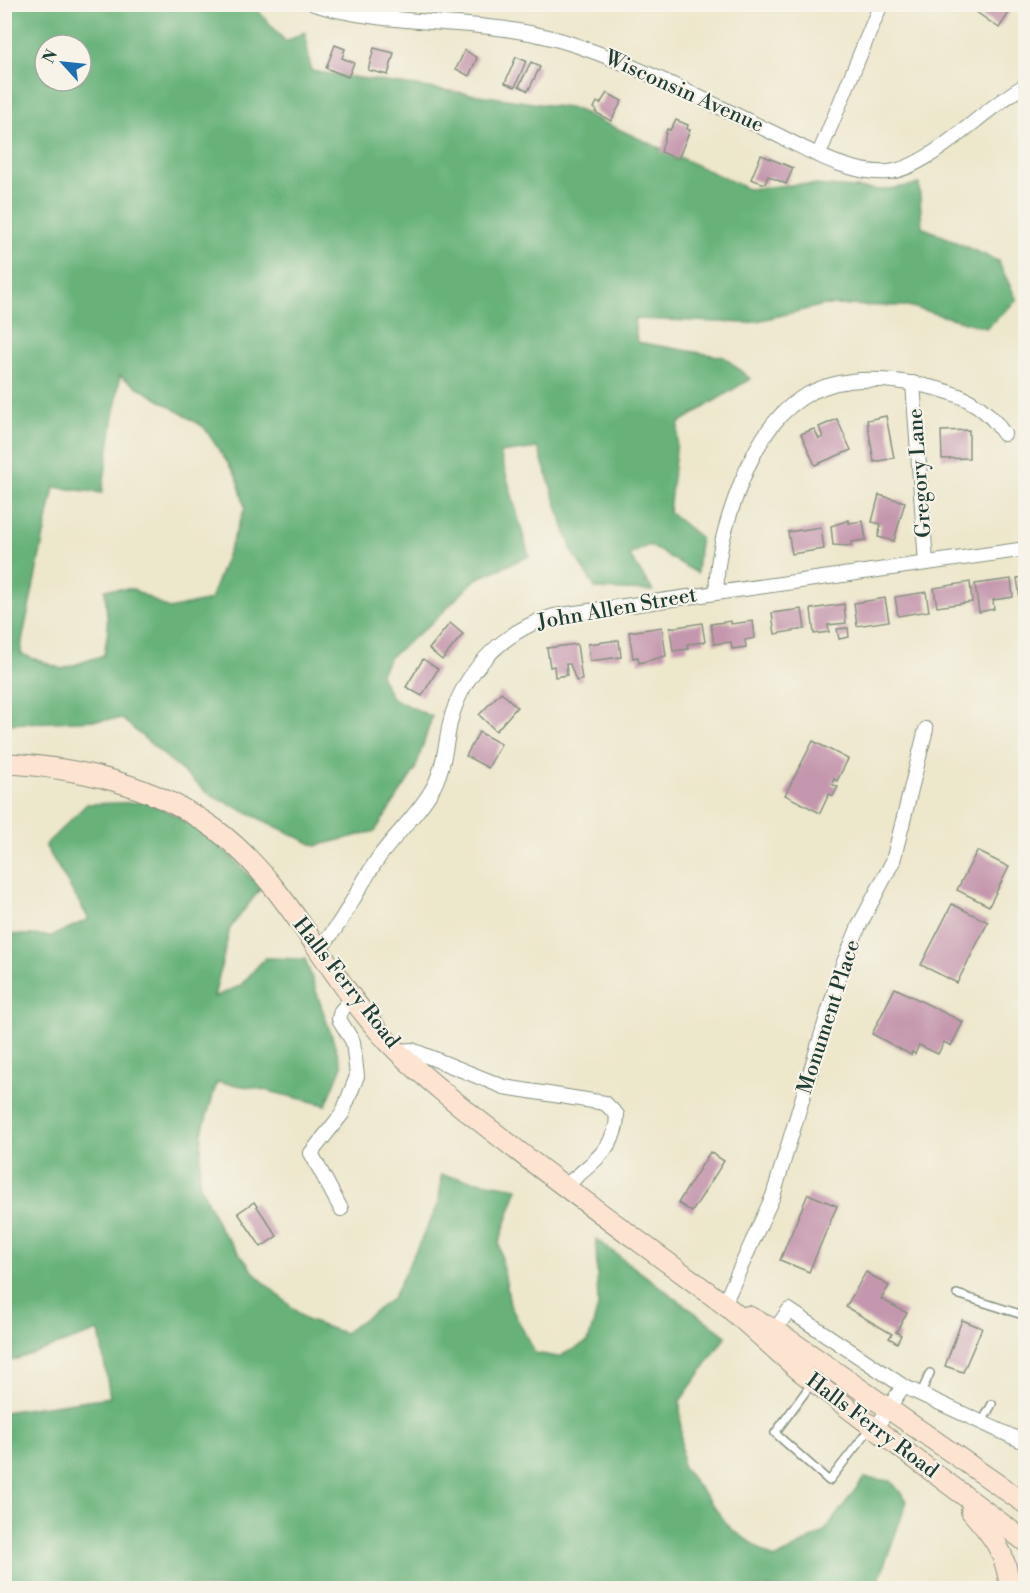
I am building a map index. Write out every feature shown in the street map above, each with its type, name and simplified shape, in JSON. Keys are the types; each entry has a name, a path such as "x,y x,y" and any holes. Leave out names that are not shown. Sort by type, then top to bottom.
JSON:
{"street":[{"name":"Wisconsin Avenue","path":"314,4 368,15 509,29 562,41 656,78 851,167 890,172 914,163 936,150 973,120 1025,86"},
{"path":"819,154 881,4"},
{"path":"717,592 716,575 732,509 744,473 755,450 782,414 796,401 824,385 871,378 913,383 958,393 987,411 1004,434"},
{"name":"Gregory Lane","path":"913,383 926,563"},
{"name":"John Allen Street","path":"319,949 330,937 379,857 430,793 441,772 451,722 468,682 499,645 516,631 554,616 1026,549"},
{"name":"Monument Place","path":"724,1304 773,1196 846,957 893,861 926,729"},
{"name":"Halls Ferry Road","path":"4,763 57,768 119,781 172,802 215,830 252,862 273,886 353,997 398,1051 453,1100 564,1187 724,1304 813,1381 1026,1542"},
{"path":"341,1209 311,1153 342,1114 357,1076 352,1042 339,1019 341,1011 353,997"},
{"path":"398,1051 412,1050 504,1088 605,1103 617,1115 614,1139 601,1155 564,1187"},
{"name":"Halls Ferry Road","path":"724,1304 775,1330 1026,1504"},
{"path":"775,1330 789,1310 903,1386 1026,1443"},
{"path":"874,1426 889,1409 903,1386"},
{"path":"954,1487 993,1536 1002,1553 1010,1588"}],"lane":[{"path":"957,1294 1026,1316"},
{"path":"920,1395 930,1373"},
{"path":"813,1381 775,1433 829,1481 874,1426"},
{"path":"981,1424 992,1404"}],"green space":[{"path":"5,5 253,5 286,42 305,32 311,71 575,109 748,189 800,184 882,190 919,184 922,227 998,261 1017,300 986,328 908,306 824,305 749,323 634,319 637,342 724,357 750,379 679,423 669,512 700,537 697,573 649,545 629,555 653,591 596,589 572,551 538,448 500,453 529,556 476,579 435,620 389,658 380,675 392,698 432,717 415,770 375,831 316,846 209,794 122,719 5,724","holes":["120,376 204,427 237,477 245,508 210,600 169,609 133,589 105,589 108,630 104,655 62,669 21,654 54,487 102,493"]},
{"path":"148,802 191,823 230,855 261,888 230,928 214,997 240,986 265,958 305,959 342,1066 326,1105 256,1088 217,1082 202,1132 199,1183 220,1229 257,1276 306,1320 344,1333 392,1299 439,1203 441,1175 518,1188 499,1243 510,1305 535,1353 558,1357 588,1342 598,1307 596,1239 726,1336 680,1401 682,1466 731,1529 775,1559 824,1532 864,1478 891,1481 907,1501 876,1588 5,1588 4,1412 110,1397 99,1331 5,1363 5,934 52,936 89,919 45,845 87,804"}],"building":[{"path":"965,4 1015,4 999,28"},
{"path":"335,45 345,49 342,58 354,63 348,77 326,68"},
{"path":"374,48 394,53 388,75 368,70"},
{"path":"465,50 477,58 469,76 456,69"},
{"path":"516,57 526,61 515,87 505,83"},
{"path":"531,62 540,67 528,91 519,86"},
{"path":"607,93 622,101 611,121 595,112 597,110 594,108 597,102 600,104"},
{"path":"676,120 688,125 687,129 690,130 678,159 661,152 667,129 670,130"},
{"path":"761,155 793,168 786,184 768,176 765,184 751,179"},
{"path":"886,416 894,458 874,462 867,420"},
{"path":"837,419 851,450 815,465 801,434 814,429 819,439 823,437 819,427"},
{"path":"969,430 969,458 942,459 941,431"},
{"path":"879,495 905,502 894,541 878,537 881,524 872,522"},
{"path":"849,520 849,523 863,521 866,540 851,542 851,546 833,545 831,526"},
{"path":"821,527 824,549 792,554 788,532"},
{"path":"1026,577 1026,598 1020,598 1017,578"},
{"path":"1011,579 1013,597 993,600 994,609 979,612 975,584"},
{"path":"970,582 972,602 937,607 934,588"},
{"path":"926,592 929,611 898,616 895,597"},
{"path":"885,598 889,621 857,626 854,603"},
{"path":"844,604 846,623 828,625 829,632 814,634 811,609"},
{"path":"802,609 805,629 775,634 772,613"},
{"path":"731,621 731,624 753,621 755,638 745,640 746,647 732,649 731,642 714,644 711,624"},
{"path":"450,623 463,634 442,660 429,649"},
{"path":"702,623 705,642 687,644 688,649 673,651 670,628"},
{"path":"662,627 666,656 639,663 638,657 633,658 629,632"},
{"path":"848,628 849,637 839,639 837,629"},
{"path":"619,640 621,657 590,661 588,644"},
{"path":"577,644 582,680 576,681 570,664 566,664 567,675 555,677 554,666 550,667 547,648"},
{"path":"423,659 438,669 422,696 406,687"},
{"path":"501,692 517,707 496,731 479,715"},
{"path":"479,732 501,744 488,768 466,756"},
{"path":"813,741 848,759 837,781 834,779 832,784 838,787 833,796 829,794 820,813 785,795"},
{"path":"977,851 1009,867 989,906 957,890"},
{"path":"952,904 988,922 957,983 921,965"},
{"path":"895,988 963,1022 951,1046 944,1042 938,1054 919,1045 915,1054 912,1052 911,1055 872,1034"},
{"path":"710,1152 724,1161 692,1212 678,1203"},
{"path":"808,1194 837,1206 809,1272 780,1260"},
{"path":"254,1202 277,1236 261,1247 238,1213"},
{"path":"866,1272 889,1286 881,1299 907,1313 896,1332 901,1335 897,1343 889,1338 892,1334 846,1307"},
{"path":"962,1320 982,1328 963,1372 945,1366"}]}
